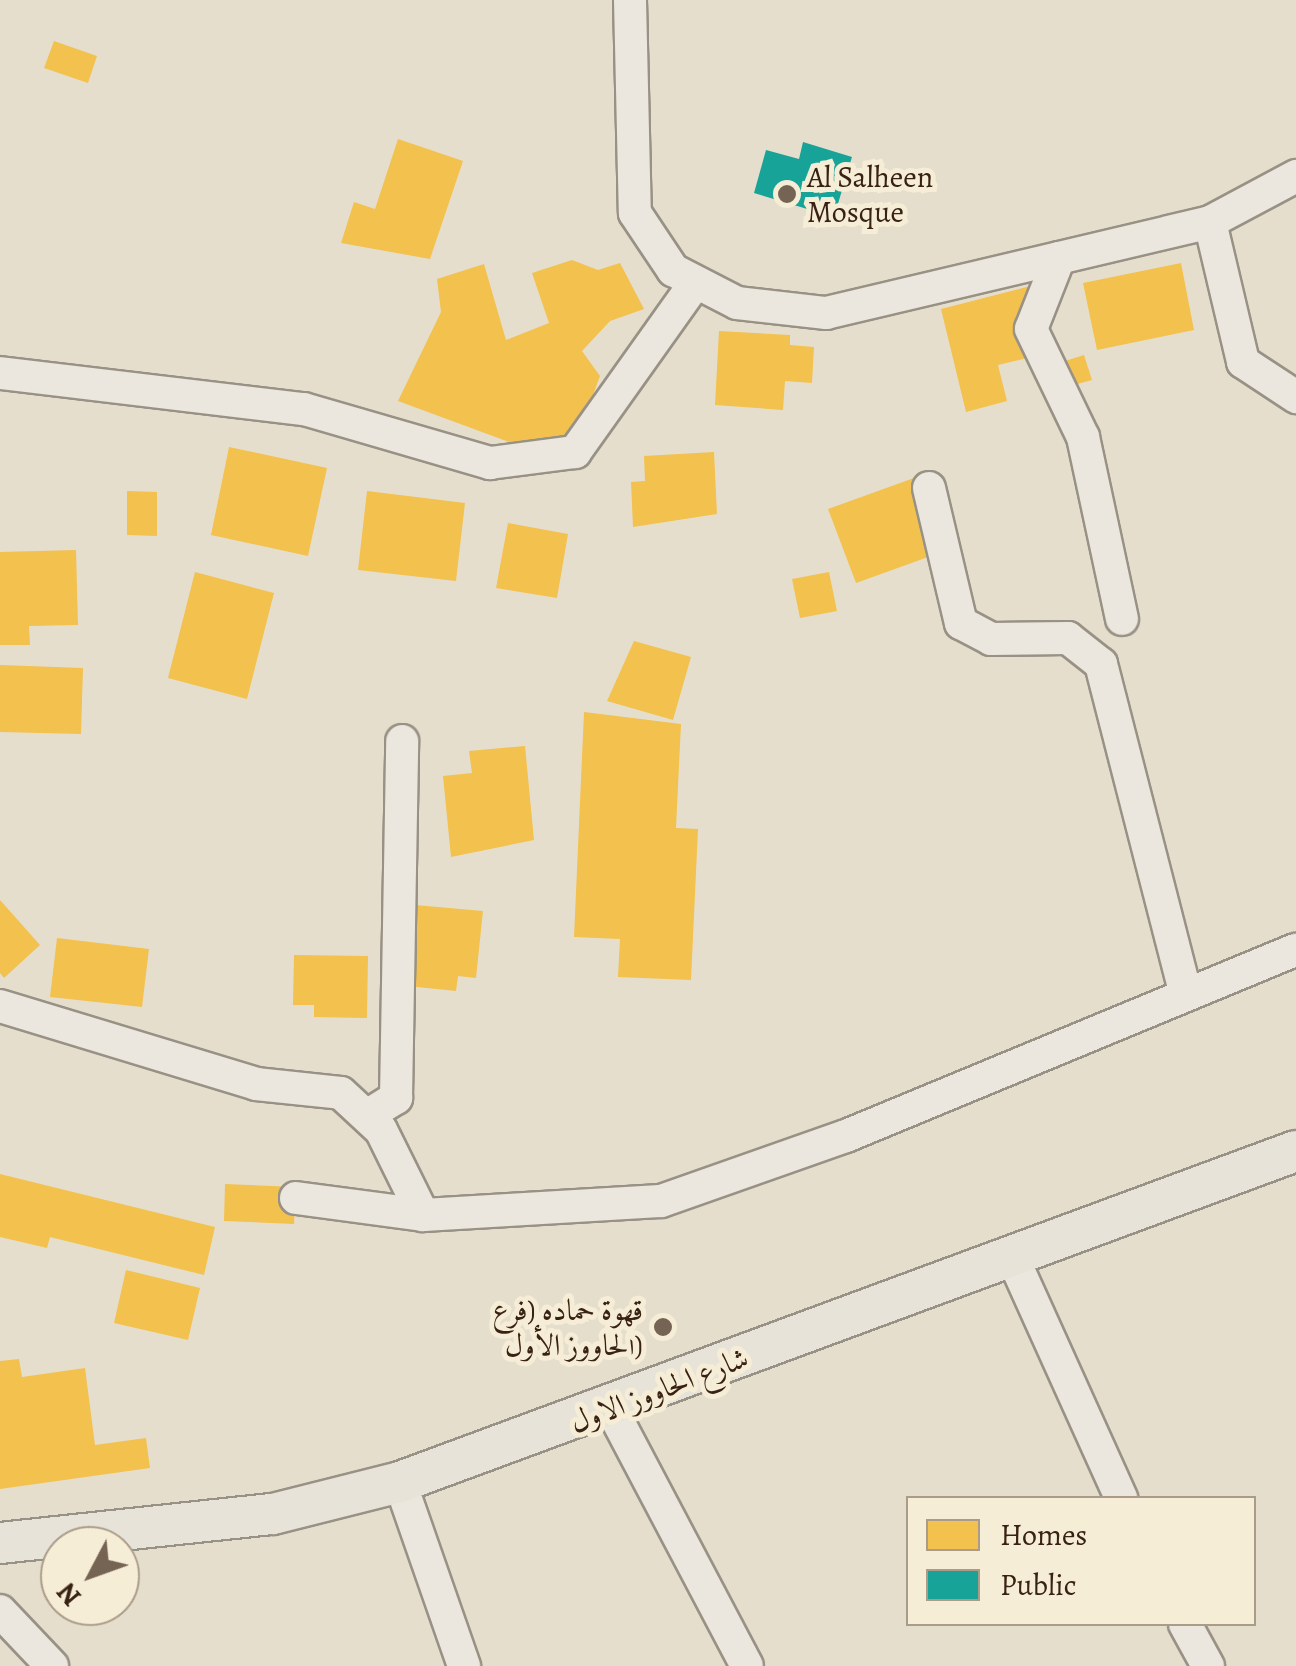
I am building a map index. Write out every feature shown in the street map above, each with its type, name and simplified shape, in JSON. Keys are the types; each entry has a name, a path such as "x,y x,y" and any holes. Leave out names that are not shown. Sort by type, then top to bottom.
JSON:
{"main road":[{"name":"شارع الحاووز الاول","path":"0,1543 273,1514 400,1482 612,1410 1010,1254 1296,1151"}],"street":[{"path":"630,0 629,190 645,235 693,286 736,303 826,313 1210,222 1296,176"},
{"path":"1210,222 1243,362 1296,397"},
{"path":"1059,258 1032,330 1083,437 1122,619"},
{"path":"0,373 304,408 507,461 575,452 693,286"},
{"path":"929,488 961,623 991,639 1068,638 1101,664 1185,990"},
{"path":"370,1114 396,1098 402,741"},
{"path":"296,1198 423,1215 661,1202 846,1136 1185,990 1296,950"},
{"path":"0,1006 256,1084 324,1088 370,1114 423,1215"},
{"path":"1010,1254 1120,1496"},
{"path":"612,1410 747,1666"},
{"path":"400,1482 464,1666"},
{"path":"0,1611 52,1666"},
{"path":"1187,1626 1208,1666"}],"building: Homes":[{"path":"54,41 97,56 88,83 44,68"},
{"path":"398,139 463,161 430,259 341,243 354,202 375,209"},
{"path":"572,260 598,270 620,263 644,309 610,321 582,351 600,376 581,427 515,459 509,442 398,401 441,312 437,279 484,264 506,340 549,323 532,273"},
{"path":"1181,263 1194,330 1097,350 1083,283"},
{"path":"1039,284 1056,351 998,365 1007,401 966,412 941,309"},
{"path":"719,331 790,335 790,345 814,347 812,383 785,381 783,410 715,405"},
{"path":"1084,355 1092,380 1070,386 1062,362"},
{"path":"229,447 327,468 308,556 211,535"},
{"path":"714,452 717,514 633,527 631,482 645,481 644,456"},
{"path":"914,478 942,552 856,583 828,509"},
{"path":"127,491 157,492 157,536 127,535"},
{"path":"367,491 465,503 456,581 358,570"},
{"path":"508,523 568,534 557,598 496,588"},
{"path":"76,550 78,625 29,626 30,645 0,645 0,552"},
{"path":"195,572 274,593 247,699 168,678"},
{"path":"829,572 837,611 800,618 792,579"},
{"path":"634,641 691,657 673,720 607,701"},
{"path":"0,665 83,668 81,734 0,732"},
{"path":"584,712 681,724 676,828 698,829 691,980 618,977 620,939 574,937"},
{"path":"525,746 534,840 451,857 443,776 472,773 469,751"},
{"path":"0,900 40,945 4,978 0,973"},
{"path":"415,905 483,911 476,978 458,976 456,991 407,986"},
{"path":"57,938 149,949 142,1007 50,997"},
{"path":"294,955 368,956 367,1018 314,1017 314,1005 293,1005"},
{"path":"0,1174 215,1227 204,1275 50,1237 47,1248 0,1237"},
{"path":"225,1184 296,1187 294,1224 224,1221"},
{"path":"126,1270 200,1288 188,1340 114,1323"},
{"path":"19,1359 22,1377 85,1368 95,1445 146,1438 150,1468 0,1489 0,1361"}],"building: Public":[{"path":"803,142 852,157 834,217 754,193 766,150 799,159"}],"place":[{"name":"Al Salheen Mosque","path":"787,194"},
{"name":"قهوة حماده (فرع الحاووز الأول)","path":"663,1327"}]}
